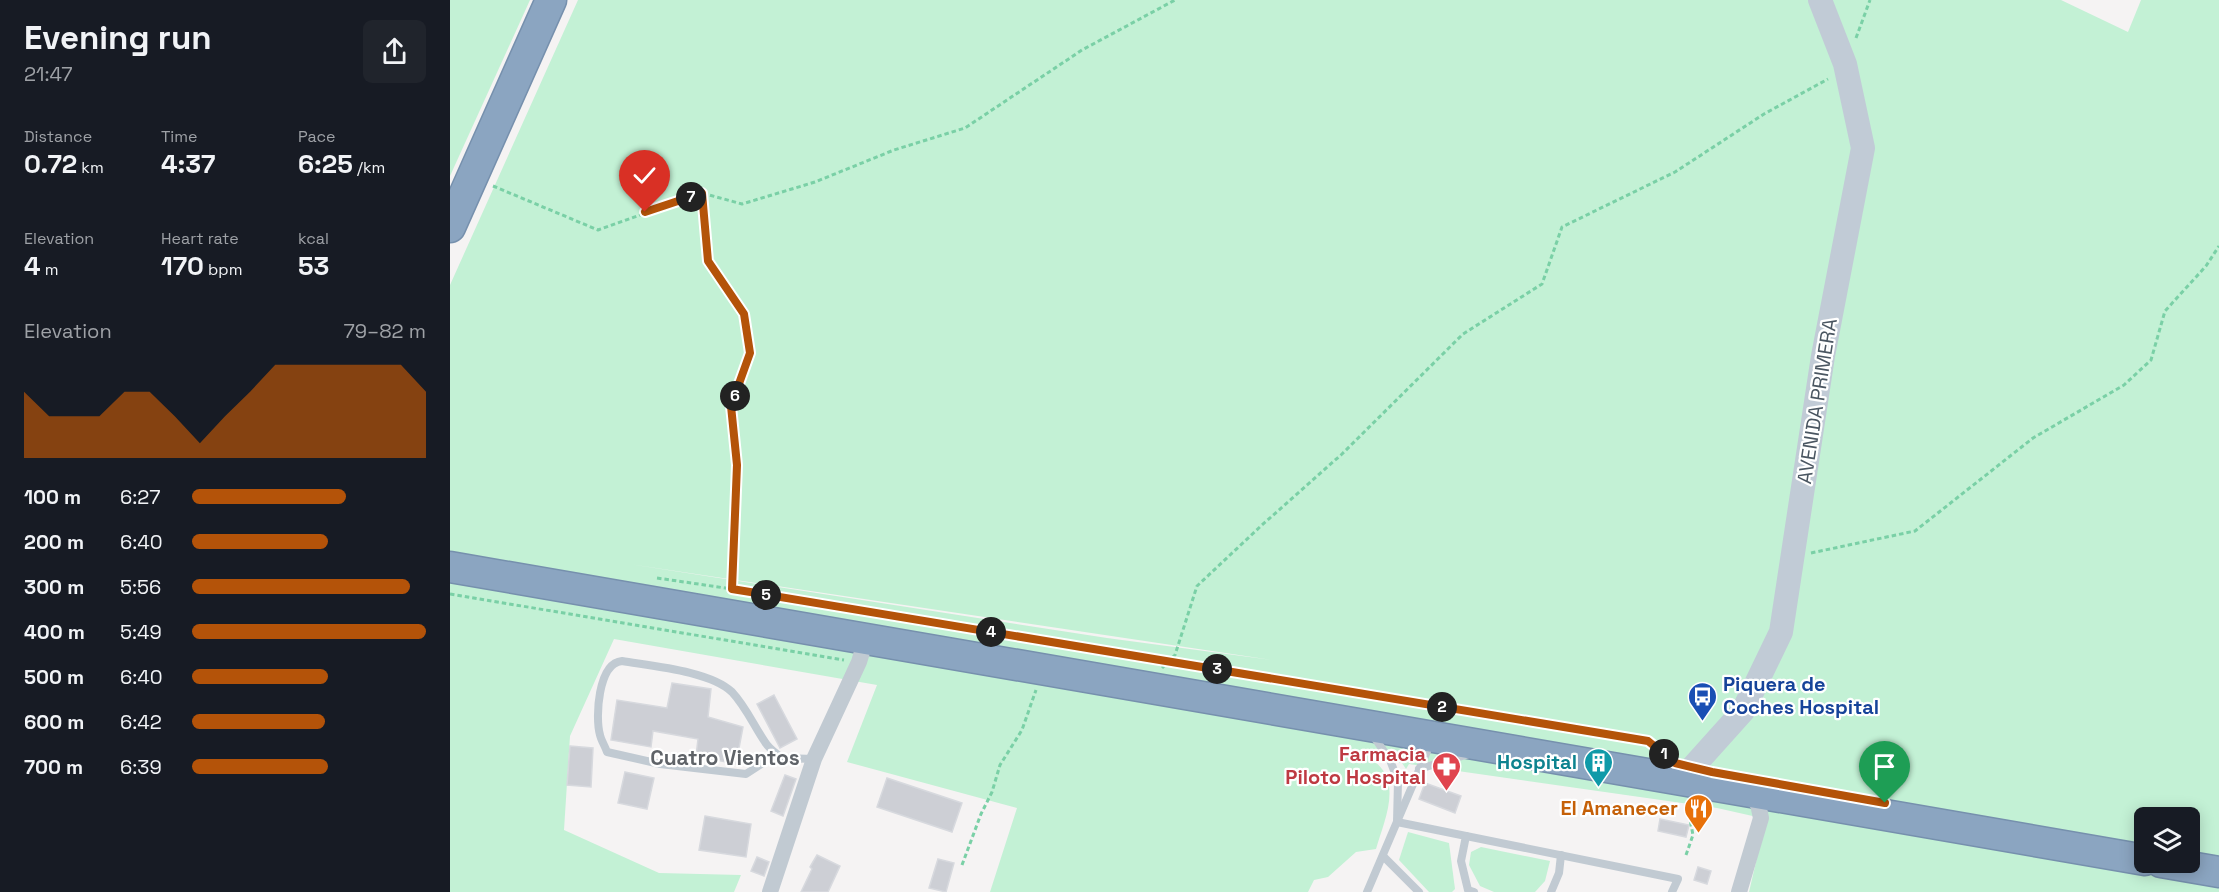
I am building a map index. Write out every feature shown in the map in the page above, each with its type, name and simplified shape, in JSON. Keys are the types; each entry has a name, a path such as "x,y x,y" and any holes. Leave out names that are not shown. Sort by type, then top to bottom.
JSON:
{"highway":[{"path":"450,227 551,0"},
{"path":"450,567 731,602 863,650 1039,668 1313,715 1357,718 1433,736 1481,753 1687,773 1744,790 2134,858"},
{"path":"2200,869 2219,872"}],"main road":[{"name":"AVENIDA PRIMERA","path":"1687,773 1743,711 1781,632 1823,356 1863,148 1845,64 1820,0"}],"street":[{"path":"770,892 814,759 863,650"},
{"path":"1739,892 1761,818 1758,804 1744,790"}],"lane":[{"path":"782,758 766,744 754,722 731,691 701,675 622,661 616,661 608,667 600,689 599,733 608,752 660,764 746,774 766,760 814,759"},
{"path":"1357,718 1390,760 1398,781 1397,822"},
{"path":"1367,892 1433,736"},
{"path":"1419,769 1481,753"},
{"path":"1653,764 1687,773"},
{"path":"1602,776 1636,781 1687,773"},
{"path":"1397,822 1678,879 1672,892"},
{"path":"1466,836 1461,861 1468,890 1474,892"},
{"path":"1551,892 1559,873 1561,855"},
{"path":"1383,856 1419,892"}],"path":[{"path":"472,177 598,230 702,193 742,204 815,182 894,150 965,128 1082,50 1175,0"},
{"path":"1849,33 1854,44 1870,0"},
{"path":"1143,686 1175,655 1197,586 1342,454 1463,334 1542,284 1563,227 1675,172 1764,114 1828,79"},
{"path":"702,193 708,261 744,314 750,353 731,406 737,465 731,602"},
{"path":"1791,558 1915,531 2033,438 2124,385 2151,360 2165,311 2206,266 2219,246"},
{"path":"650,577 731,602 1168,661 1648,741 1687,773 1693,834 1686,855"},
{"path":"450,594 863,650"},
{"path":"962,865 1000,765 1022,730 1035,692 1039,668"}],"green space":[{"path":"450,0 530,0 450,176"},
{"path":"578,0 2061,0 2128,32 2141,0 2219,0 2219,892 1749,892 1766,819 1717,808 1409,764 1406,769 1402,763 1373,759 1385,773 1390,791 1376,849 1356,852 1328,877 1314,880 1308,892 990,892 1017,808 847,762 877,685 614,639 570,736 564,830 659,873 741,875 734,892 450,892 450,285","holes":["629,564 1272,660 1107,638"]},
{"path":"1408,832 1449,843 1455,889 1452,892 1429,892 1399,860"},
{"path":"1481,847 1550,861 1545,881 1535,892 1494,892 1480,886 1469,865 1471,852"}],"building":[{"path":"672,683 711,689 708,717 743,727 736,764 696,756 698,739 653,731 651,747 611,740 617,700 667,708"},
{"path":"774,695 797,739 780,748 757,704"},
{"path":"570,746 593,748 591,787 567,785"},
{"path":"625,772 654,778 647,809 618,803"},
{"path":"785,775 796,779 783,816 771,811"},
{"path":"887,778 962,803 952,832 877,807"},
{"path":"1425,783 1461,796 1455,813 1419,799"},
{"path":"705,816 751,824 746,857 699,850"},
{"path":"1660,819 1689,825 1686,837 1658,831"},
{"path":"817,855 840,866 828,892 801,892 812,869 810,867"},
{"path":"757,857 769,862 764,876 751,871"},
{"path":"938,859 954,863 946,892 929,888"},
{"path":"1698,867 1711,871 1707,884 1694,880"}],"place":[{"name":"Piquera de Coches Hospital","path":"1702,722"},
{"name":"Hospital","path":"1598,788"},
{"name":"Farmacia Piloto Hospital","path":"1447,792"},
{"name":"El Amanecer","path":"1699,834"}],"district":[{"name":"Cuatro Vientos","path":"725,758"}],"route":[{"path":"645,212 702,193 708,261 744,314 750,353 731,406 737,465 732,589 1648,741 1675,763 1712,772 1885,803"}]}
